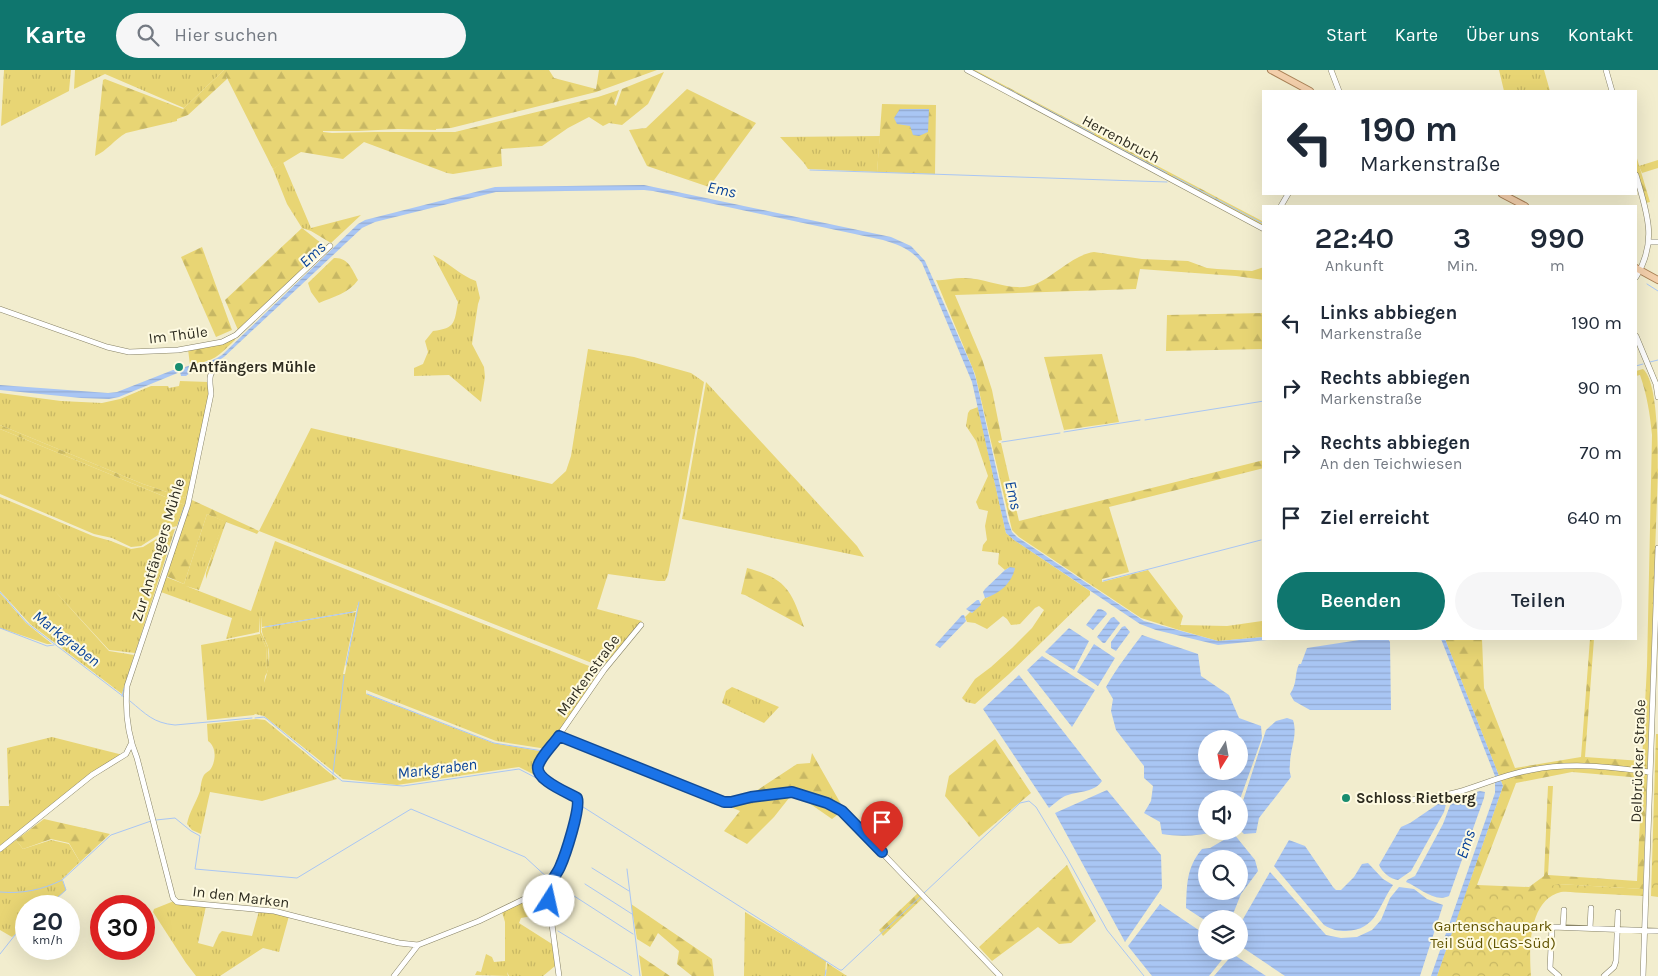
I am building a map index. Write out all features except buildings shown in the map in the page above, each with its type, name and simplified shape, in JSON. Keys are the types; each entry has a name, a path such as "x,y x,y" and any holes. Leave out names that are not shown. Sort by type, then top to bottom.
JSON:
{"main road":[{"path":"1271,70 1308,90"},
{"path":"1504,195 1523,205"},
{"path":"1638,269 1658,280"}],"street":[{"name":"Herrenbruch","path":"967,70 1262,229"},
{"path":"1331,70 1339,90"},
{"path":"1606,70 1612,90"},
{"path":"1637,179 1647,216 1650,242 1646,258 1638,269"},
{"path":"1650,242 1658,242"},
{"name":"Im Thüle","path":"0,308 107,347 129,352 178,350 222,342 236,335 330,246"},
{"path":"1637,338 1656,384 1658,398"},
{"name":"Zur Antfängers Mühle","path":"131,744 126,702 127,686 188,504 211,394 211,371 218,365"},
{"name":"Delbrücker Straße","path":"1643,976 1650,772 1656,665 1658,548"},
{"name":"Markenstraße","path":"547,888 560,867 574,824 578,802 577,798 541,776 538,770 539,764 604,670 641,625"},
{"path":"559,736 724,802 792,792 827,803 842,811 1000,976"},
{"path":"0,849 92,775 126,754 131,744"},
{"name":"In den Marken","path":"131,744 137,758 171,892 174,900 177,902 274,911 399,943 418,945 479,921 547,888"},
{"path":"126,754 137,758"},
{"path":"1401,801 1438,797 1530,770 1574,766 1650,772"},
{"path":"547,888 558,976"},
{"path":"1590,928 1591,908"},
{"path":"1563,927 1564,910"},
{"path":"1604,976 1616,964 1618,912"},
{"path":"1559,976 1550,968 1552,927 1658,931"},
{"path":"394,976 418,945"}],"green space":[{"path":"4,70 71,70 69,91 1,126"},
{"path":"75,70 224,70 184,108 105,74 74,89"},
{"path":"224,70 549,70 554,78 596,89 599,70 657,70 596,92 451,128 436,130 323,131 332,133 455,132 598,97 619,90 614,104 616,106 622,89 664,72 648,104 622,125 609,123 603,126 589,117 568,128 542,146 501,149 502,166 453,174 364,142 343,159 301,152 273,169 226,76 227,79 188,115 177,119 177,121 126,133 95,156 103,80 105,79 183,109"},
{"path":"968,70 975,70 1262,221 1262,226"},
{"path":"1499,70 1544,70 1550,90 1504,90"},
{"path":"687,89 756,123 709,187 647,166 629,130 646,128"},
{"path":"882,104 936,105 935,174 877,172"},
{"path":"880,136 877,172 808,169 780,137"},
{"path":"1637,158 1650,202 1646,203 1637,172"},
{"path":"1658,160 1658,168 1642,173 1639,166"},
{"path":"283,162 311,231 302,228 287,204 273,169"},
{"path":"361,215 331,243 311,231 311,228"},
{"path":"302,228 326,247 238,330 225,300"},
{"path":"202,247 232,330 216,337 181,257"},
{"path":"1094,252 1142,259 1188,261 1207,268 1217,269 1252,271 1262,268 1262,280 1140,269 1136,289 955,295 982,359 992,390 1002,440 998,441 1001,443 1019,521 1262,460 1262,469 1109,507 1129,572 1102,579 1102,582 1148,570 1183,616 1179,630 1141,618 1019,537 1012,530 975,374 936,280 971,278 1010,286 1029,286 1038,283 1072,261"},
{"path":"433,255 476,281 480,298 472,344 484,367 485,377 481,402 449,375 414,376 414,368 423,364 428,352 425,341 433,331 450,326 456,315 458,302"},
{"path":"334,258 343,259 358,280 335,297 319,303 311,292 308,283"},
{"path":"1262,313 1262,349 1166,351 1167,315"},
{"path":"235,337 235,340 224,351 215,357 205,362 190,365 188,349"},
{"path":"588,349 634,357 691,373 704,382 668,575 665,581 658,581 608,574 597,609 642,621 602,667 259,531 311,428 552,484 566,471 571,456"},
{"path":"1102,354 1119,422 1064,430 1044,357"},
{"path":"1643,369 1652,387 1656,416 1658,460 1643,889 1558,884 1527,904 1465,895 1503,786 1445,640 1482,640 1484,688 1515,768 1581,757 1590,640 1594,640 1585,757 1642,761 1647,666 1652,435 1645,390 1640,375 1637,376 1637,371","holes":["1572,772 1642,778 1637,881 1548,875 1553,786 1548,786 1544,876 1529,887 1477,885 1516,783"]},
{"path":"180,381 209,382 209,395 189,490 185,498 143,484 0,425 0,393 61,401 102,403 120,399 151,386 168,386 169,388 179,386"},
{"path":"706,382 857,546 864,557 682,519"},
{"path":"978,407 1006,533 1090,591 1090,595 1009,674 975,704 966,702 962,698 975,679 991,667 1032,628 1044,610 1039,606 1035,608 1020,624 1011,625 1003,616 987,629 975,623 967,622 965,617 970,612 972,613 987,598 1010,567 1005,570 998,564 999,553 982,551 983,545 987,540 985,526 988,511 979,509 976,502 988,476 976,441 966,426 968,413 970,410"},
{"path":"0,425 143,484 185,498 190,490 187,503 185,505 0,429"},
{"path":"0,429 185,505 177,526 169,528 141,546 131,547 112,538 94,534 0,494"},
{"path":"0,497 93,536 131,549 143,547 175,529 135,653 109,650 53,589 109,651 134,655 122,694 30,624 0,591"},
{"path":"192,500 259,531 257,534 226,522 206,579 206,573 223,521 207,514 184,584 166,576"},
{"path":"207,514 224,521 199,590 186,586 251,611 275,541 599,670 599,672 547,749 496,741 366,690 366,694 493,743 545,752 538,766 537,776 519,767 397,785 343,779 264,716 255,714 207,720 201,645 260,634 266,647 267,665 264,683 268,670 269,656 262,628 356,612 343,674 345,674 359,601 356,611 262,627 262,616 259,616 259,632 226,639 232,618 161,592 166,577 184,584"},
{"path":"747,568 771,577 786,588 791,595 804,627 741,594"},
{"path":"0,593 26,623 52,644 0,628"},
{"path":"259,616 262,616 261,632 268,647 269,666 264,677 267,665 266,647 260,634"},
{"path":"1262,621 1262,637 1218,641 1179,630 1180,625 1227,626"},
{"path":"732,687 779,707 764,723 722,703 726,691"},
{"path":"256,719 265,720 337,779 262,801 210,792 201,834 192,830 187,824 188,820 200,791 203,777 212,767 214,759 213,747 208,741 207,724"},
{"path":"1656,734 1658,734 1658,897 1651,896"},
{"path":"52,737 123,755 0,848 0,806 9,806 7,748"},
{"path":"995,739 1031,793 979,837 945,796 949,776"},
{"path":"812,753 841,804 841,808 798,791 750,795 797,764 810,763"},
{"path":"793,793 774,817 747,844 724,831 740,811 724,804"},
{"path":"796,794 828,806 841,812 832,819"},
{"path":"44,819 110,834 80,862 69,843 51,839 23,849 16,840"},
{"path":"16,840 23,849 51,840 69,844 80,862 62,879 66,890 60,895 15,895 15,934 12,937 0,930 0,852"},
{"path":"1067,865 1096,921 1071,943 1059,944 1038,927 992,961 979,947"},
{"name":"Gartenschaupark Teil Süd (LGS-Süd)","path":"1558,884 1643,889 1643,896 1561,892 1550,897 1536,915 1533,927 1530,953 1531,976 1437,976 1467,888 1529,892"},
{"path":"542,892 547,894 549,920 532,916 521,918 519,923 552,944 555,966 543,976 509,976 507,972 508,976 475,975 477,971 481,972 486,954 492,957 494,962 505,961 505,922 502,912"},
{"path":"918,893 923,898 883,936 879,930"},
{"path":"174,901 206,906 198,943 213,947 222,931 252,936 259,911 289,916 279,952 263,948 220,976 196,976 155,915 155,909"},
{"path":"631,904 712,959 714,976 692,976 677,964 679,951 658,933 650,947 637,939"},
{"path":"745,912 826,961 825,976 744,976"},
{"path":"639,955 670,976 642,976"},
{"path":"827,963 847,976 826,976"}],"water":[{"path":"900,109 929,109 928,132 919,136 913,135 910,126 897,124 894,118"},
{"path":"644,185 891,237 911,246 925,261 972,367 1012,532 1144,621 1218,641 1262,637 1262,640 1266,640 1218,645 1156,630 1140,624 1006,533 972,382 922,263 909,251 883,240 653,191 496,192 375,222 362,228 224,357 194,370 186,376 181,376 180,372 119,397 109,399 0,390 0,385 108,393 117,392 173,370 213,360 222,355 358,224 365,220 495,187"},
{"path":"1010,567 1015,568 1008,583 1000,591 985,598 983,592 985,589"},
{"path":"979,600 981,605 972,613 966,609"},
{"path":"1098,609 1107,614 1093,630 1086,625"},
{"path":"964,615 966,621 940,648 935,645"},
{"path":"1114,617 1120,623 1105,643 1103,643 1097,637 1111,618"},
{"path":"1125,626 1130,632 1116,651 1111,648 1111,642 1122,627"},
{"path":"1069,628 1089,641 1074,670 1045,652"},
{"path":"1142,635 1198,654 1201,676 1229,695 1239,718 1261,726 1262,738 1248,777 1248,730 1198,730 1198,780 1247,780 1243,790 1198,790 1198,835 1176,836 1162,834 1160,822 1144,813 1151,801 1153,786 1144,778 1144,766 1116,730 1111,711 1113,699 1106,687"},
{"path":"1359,640 1389,640 1391,710 1310,710 1294,701 1290,694 1294,686 1299,664 1301,664 1307,648"},
{"path":"1441,640 1445,640 1503,786 1437,976 1431,976 1495,793 1495,776"},
{"path":"1094,644 1115,658 1098,686 1077,672"},
{"path":"1042,656 1095,690 1072,727 1027,670"},
{"path":"1019,675 1102,781 1095,788 1065,796 1049,808 983,709"},
{"path":"1287,718 1293,720 1294,737 1291,753 1291,777 1259,818 1256,833 1248,834 1248,790 1246,790 1266,730 1276,721"},
{"path":"1107,790 1161,855 1162,888 1125,942 1055,813"},
{"name":"Ems","path":"1480,791 1485,792 1484,798 1449,896 1443,898 1432,896 1406,882 1415,876 1443,824 1451,803 1456,798"},
{"path":"1442,803 1446,804 1444,812 1411,871 1398,880 1387,875 1379,865 1401,827"},
{"path":"1224,840 1239,840 1247,850 1201,850 1210,848"},
{"path":"1289,840 1305,846 1336,890 1341,890 1354,877 1362,864 1368,863 1383,879 1393,885 1371,922 1356,930 1346,931 1335,930 1324,925 1274,866"},
{"path":"1248,851 1255,860 1258,871 1248,885"},
{"path":"1198,855 1198,900 1239,900 1235,910 1198,910 1198,916 1186,908 1188,877"},
{"path":"1270,872 1326,935 1341,938 1357,937 1372,930 1381,920 1390,898 1399,887 1414,889 1427,899 1443,905 1420,976 1285,976 1248,951 1248,910"},
{"path":"1160,904 1198,930 1198,960 1222,960 1209,976 1152,976 1128,946"},
{"path":"1228,960 1242,960 1266,976 1214,976"}],"waterway":[{"path":"972,70 1094,134"},
{"path":"1102,139 1167,173"},
{"path":"810,170 1167,182"},
{"path":"1173,176 1262,223"},
{"path":"1647,284 1658,291"},
{"path":"1650,362 1658,360"},
{"path":"1637,366 1643,364"},
{"path":"1145,420 1262,401"},
{"path":"1064,432 1140,420"},
{"path":"1002,442 1060,433"},
{"path":"178,525 184,507"},
{"path":"164,567 176,531"},
{"path":"1103,581 1261,540"},
{"name":"Markgraben","path":"0,592 27,623 124,697"},
{"path":"346,665 359,602"},
{"path":"265,627 353,612"},
{"path":"0,628 47,646 54,645"},
{"path":"333,774 344,675"},
{"path":"122,696 125,685"},
{"path":"367,694 494,743 543,751"},
{"name":"Markgraben","path":"130,701 145,714 167,724 175,725 252,718"},
{"name":"Markgraben","path":"255,718 264,717 267,719 342,781 403,786 519,769 544,782"},
{"name":"Markgraben","path":"561,793 574,801"},
{"path":"924,893 1020,803 1029,801 1036,807 1067,858 1107,930 1144,976"},
{"name":"Markgraben","path":"580,805 840,970 921,896"},
{"path":"156,820 175,818 200,836 195,869 297,878 411,809 525,857 550,880"},
{"path":"0,892 32,891 62,880 111,835 151,821"},
{"path":"592,868 629,891"},
{"path":"627,869 640,976"},
{"path":"60,895 66,890 63,881"},
{"path":"554,883 633,934"},
{"path":"585,884 632,914"},
{"path":"558,931 632,976"},
{"path":"0,954 15,935"},
{"path":"825,976 826,970"}],"place":[{"name":"Antfängers Mühle","path":"179,367"},
{"name":"Schloss Rietberg","path":"1346,798"}],"route":[{"path":"549,901 547,888 560,867 574,824 578,802 577,798 551,784 541,776 538,770 539,764 559,736 724,802 792,792 827,803 842,811 882,852"}]}
